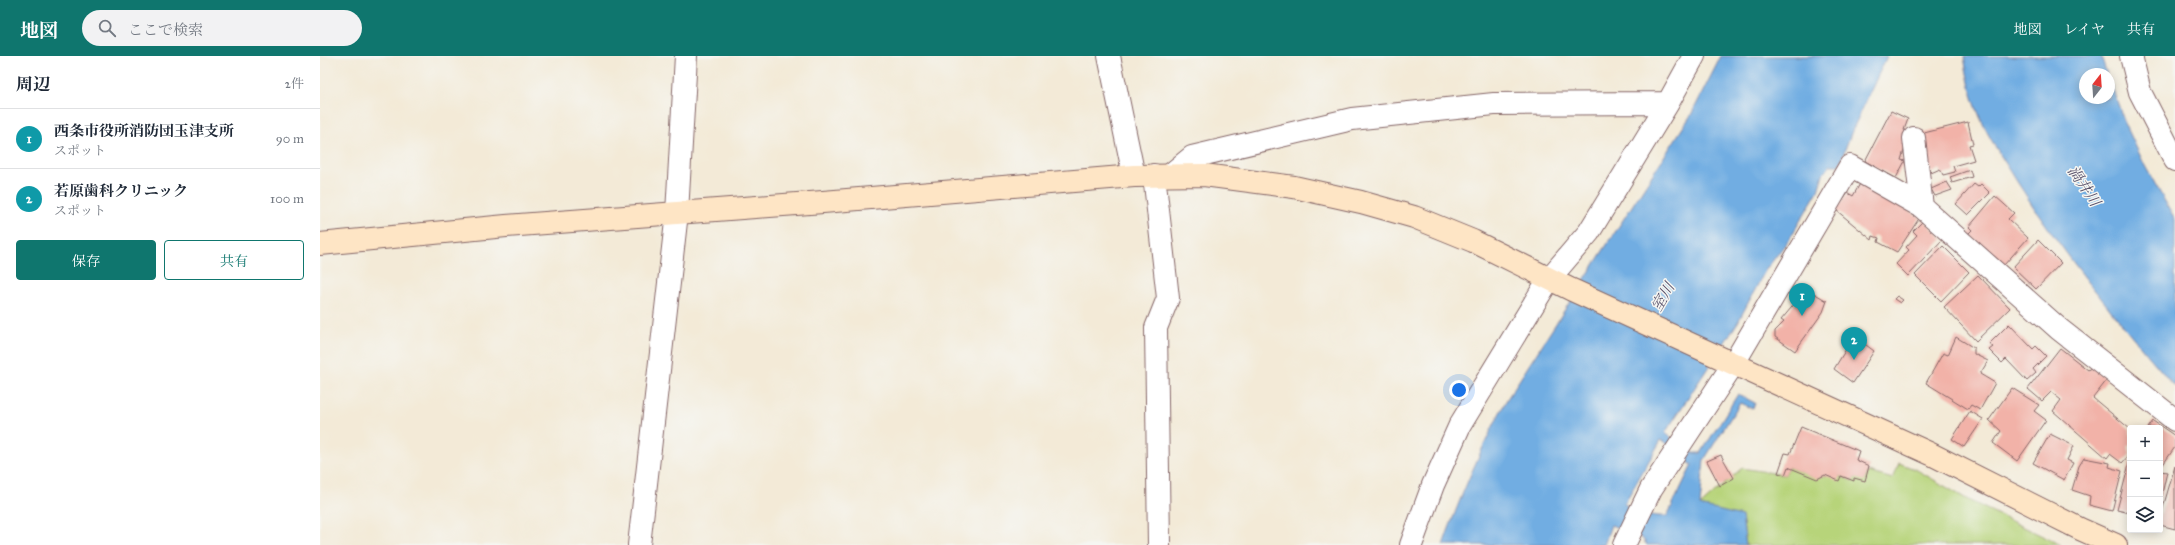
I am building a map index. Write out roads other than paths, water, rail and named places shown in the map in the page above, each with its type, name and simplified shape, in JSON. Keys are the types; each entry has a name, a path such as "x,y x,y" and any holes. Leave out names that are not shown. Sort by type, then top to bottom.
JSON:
{"street":[{"path":"639,545 677,213 686,56"},
{"path":"1110,56 1153,175 1168,298 1156,328 1159,545"},
{"path":"1411,545 1433,485 1460,425 1549,278 1589,232 1668,104 1694,56"},
{"path":"2131,56 2140,92 2175,160"},
{"path":"1153,175 1192,157 1352,119 1494,104 1668,104"},
{"path":"1914,138 1922,207"},
{"path":"1627,539 1639,512 1679,447 1728,361 1850,166 1922,207 2059,329 2175,420"},
{"path":"320,244 506,226 1153,175 1204,175 1294,187 1361,202 1414,217 1472,241 1570,289 1931,454 2080,529 2116,545"}],"water":[{"name":"室川","path":"1721,56 1887,56 1852,131 1839,165 1831,165 1823,174 1818,191 1790,238 1765,271 1738,322 1665,433 1693,453 1701,453 1738,394 1755,403 1753,409 1740,403 1704,460 1700,506 1742,516 1746,545 1647,545 1642,538 1611,525 1604,545 1443,545 1472,470 1507,399 1691,115","holes":["1661,440 1689,457 1688,462 1692,465 1667,516 1655,516 1624,504"]},
{"name":"渦井川","path":"1964,56 2101,56 2105,68 2079,68 2079,104 2115,104 2115,95 2124,121 2145,166 2175,219 2175,387 2133,338 2052,234 2016,180 1992,141 1980,117 1970,87"}],"place":[{"name":"西条市役所消防団玉津支所","path":"1802,316"},
{"name":"若原歯科クリニック","path":"1854,360"}]}
